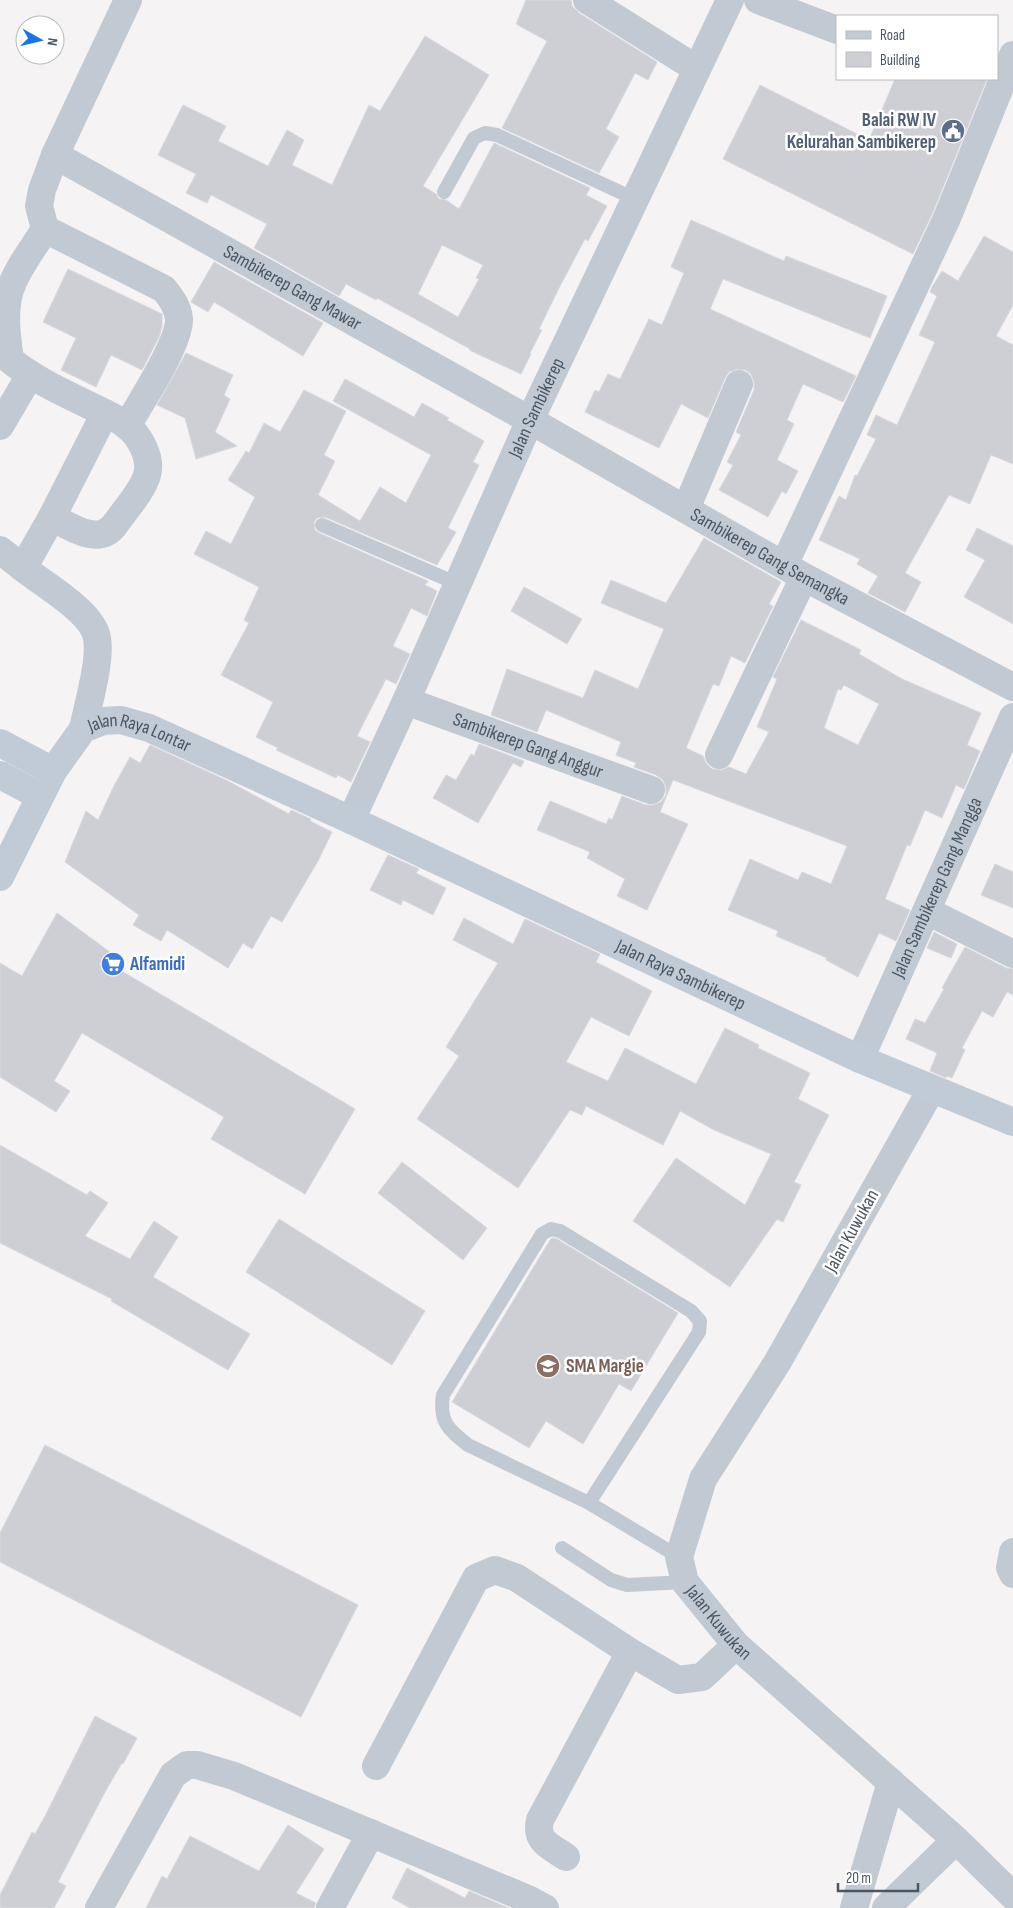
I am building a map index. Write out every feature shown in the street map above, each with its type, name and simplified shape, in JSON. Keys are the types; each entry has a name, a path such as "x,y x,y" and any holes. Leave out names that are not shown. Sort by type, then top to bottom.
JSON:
{"street":[{"path":"0,426 13,366 7,338 9,291 17,273 45,229 40,206 42,190 55,155 128,0"},
{"path":"587,0 697,69"},
{"name":"Jalan Sambikerep","path":"351,820 406,701 530,420 730,0"},
{"path":"758,0 836,30"},
{"path":"719,755 794,571 947,218 1013,56"},
{"name":"Sambikerep Gang Mawar","path":"55,155 530,420"},
{"path":"23,568 52,517 116,420 174,344 179,320 174,303 164,289 45,229"},
{"path":"13,366 116,420 145,449 149,462 147,476 110,532 100,536 90,534 52,517"},
{"path":"686,509 739,384"},
{"name":"Sambikerep Gang Semangka","path":"530,420 794,571 1013,686"},
{"path":"0,550 79,610 90,622 94,630 97,638 97,659 83,729"},
{"name":"Sambikerep Gang Anggur","path":"406,701 651,790"},
{"name":"Jalan Sambikerep Gang Mangga","path":"860,1059 1013,717"},
{"name":"Jalan Raya Lontar","path":"0,877 53,771 83,729 102,721 121,720 148,728 351,820"},
{"path":"0,743 53,771"},
{"path":"0,775 40,796"},
{"name":"Jalan Raya Sambikerep","path":"351,820 860,1059 931,1090 1013,1122"},
{"path":"927,911 1013,954"},
{"name":"Jalan Kuwukan","path":"931,1090 777,1363 703,1479 682,1570 736,1644 956,1840 1013,1896"},
{"path":"1013,1552 1010,1568 1013,1574"},
{"path":"376,1766 476,1578 495,1570 517,1578 630,1652 678,1680 702,1676 736,1644"},
{"path":"566,1857 541,1840 537,1831 540,1820 630,1652"},
{"path":"99,1908 173,1775 187,1766 197,1765 234,1776 371,1832 545,1908"},
{"path":"854,1908 891,1782"},
{"path":"330,1908 371,1832"},
{"path":"886,1908 956,1840"}],"lane":[{"path":"444,192 474,138 485,133 496,135 635,199"},
{"path":"322,525 458,584"},
{"path":"589,1503 699,1332 700,1321 691,1311 560,1231 551,1230 542,1234 448,1386 443,1395 441,1409 443,1421 468,1445 589,1503 682,1570"},
{"path":"562,1548 611,1580 627,1585 682,1570"}],"building":[{"path":"526,0 571,0 572,6 579,13 657,62 648,80 635,73 606,129 619,137 599,173 502,128 547,41 516,24"},
{"path":"425,36 489,75 423,186 436,194 439,199 446,200 459,209 494,143 590,188 586,195 607,206 588,241 585,239 560,286 539,329 542,330 521,374 469,350 377,298 376,300 346,284 339,296 254,248 267,224 211,195 207,203 186,193 196,174 158,155 183,105 226,126 218,141 268,166 287,130 304,140 292,165 332,185 369,105 380,111","holes":["442,245 483,265 476,278 479,279 458,317 418,294"]},
{"path":"895,80 987,80 933,212 913,254 723,159 760,85 869,140"},
{"path":"691,220 784,261 786,256 887,296 870,338 723,279 710,309 856,376 843,402 803,384 787,420 794,424 777,460 798,471 786,494 782,491 768,517 719,490 733,465 727,462 741,435 736,432 754,390 751,374 746,370 737,369 729,372 708,418 681,404 659,448 585,412 595,390 599,392 608,374 620,379 649,319 662,325 684,273 671,267"},
{"path":"984,236 1013,252 1013,305 996,336 1013,345 1013,464 991,455 970,504 949,495 905,573 921,582 905,612 868,593 878,576 857,564 860,559 819,540 839,496 846,500 855,475 857,476 876,439 867,435 876,415 897,425 935,342 919,335 937,296 930,292 932,287 942,271 958,281"},
{"path":"214,262 323,323 303,356 214,302 208,312 191,302"},
{"path":"68,269 162,314 162,326 159,337 142,370 111,355 96,387 61,370 76,338 43,322"},
{"path":"186,353 233,375 224,395 230,399 215,432 237,446 196,459 185,418 157,405"},
{"path":"345,379 414,417 422,403 484,441 473,462 479,465 448,528 456,532 437,565 325,517 317,518 314,522 315,530 319,533 428,581 425,585 437,591 427,616 411,608 393,646 410,654 396,684 386,679 357,736 370,742 351,782 338,775 336,778 276,750 278,748 256,737 273,702 221,675 249,623 244,620 259,587 194,554 206,531 231,544 255,497 228,480 246,451 249,453 264,423 280,432 304,390 346,411 324,455 335,461 318,495 360,521 380,487 406,503 431,455 333,401"},
{"path":"977,528 1013,546 1013,624 964,597 985,560 966,550"},
{"path":"704,538 781,582 769,604 773,606 745,663 731,656 719,686 713,684 686,748 703,756 706,763 712,769 721,770 729,767 746,774 769,732 757,727 777,679 773,677 801,620 861,650 859,654 902,679 981,713 967,745 980,751 964,789 956,785 942,818 925,810 910,846 907,845 885,899 910,910 896,941 879,933 858,977 826,960 827,958 776,936 778,931 728,910 750,859 798,880 802,872 831,884 847,846 673,780 660,812 688,824 647,910 617,896 625,879 587,858 590,852 537,830 550,801 606,824 609,818 612,820 622,796 646,805 653,805 661,802 666,795 666,788 663,780 656,775 634,767 636,763 616,755 621,742 546,710 537,732 491,715 507,669 583,698 595,670 638,689 664,629 601,603 611,580 666,603","holes":["844,685 879,704 858,745 824,728 838,689 841,690"]},
{"path":"524,587 582,619 567,644 511,611"},
{"path":"479,744 524,761 521,767 513,763 478,823 433,798 446,775 456,780 471,754 474,756"},
{"path":"150,745 228,781 289,814 291,810 311,819 310,821 332,832 318,861 282,922 271,916 252,949 243,943 228,968 167,930 161,941 133,925 139,915 65,862 86,811 98,820 130,757 140,763"},
{"path":"388,855 419,869 416,873 446,888 433,915 403,900 401,905 370,890"},
{"path":"995,864 1013,872 1013,908 981,895"},
{"path":"57,913 118,958 113,966 355,1109 305,1194 211,1139 224,1117 82,1033 54,1081 70,1091 56,1112 0,1077 0,963 22,976"},
{"path":"464,918 513,944 525,919 600,954 596,962 652,991 629,1036 591,1017 566,1062 608,1081 625,1048 696,1084 725,1028 759,1045 758,1048 810,1073 798,1099 829,1115 794,1182 801,1185 783,1222 777,1219 730,1287 633,1221 676,1158 745,1205 771,1154 714,1130 680,1111 663,1145 586,1106 582,1115 570,1110 518,1188 417,1119 459,1056 446,1047 498,963 453,940"},
{"path":"934,932 957,944 951,958 927,948"},
{"path":"965,947 1006,968 1013,969 1013,995 1007,992 993,1017 982,1011 962,1048 965,1050 952,1078 947,1076 946,1078 930,1071 937,1053 906,1039 915,1019 925,1023"},
{"path":"0,1145 87,1195 90,1191 108,1203 85,1236 130,1259 154,1221 178,1237 153,1277 250,1334 228,1370 111,1301 112,1299 0,1243"},
{"path":"402,1162 487,1228 463,1260 378,1193"},
{"path":"279,1219 425,1311 392,1365 246,1272"},
{"path":"552,1238 557,1239 678,1313 631,1391 619,1384 583,1444 546,1421 529,1448 452,1402"},
{"path":"45,1445 358,1605 301,1717 0,1562 0,1533"},
{"path":"95,1716 137,1738 105,1792 58,1882 66,1886 54,1908 0,1908 0,1895 32,1832 35,1834 45,1816"},
{"path":"288,1825 324,1849 296,1893 316,1903 314,1908 146,1908 162,1876 167,1879 190,1836 259,1871"},
{"path":"407,1868 465,1898 469,1891 509,1908 410,1908 392,1898"}],"place":[{"name":"Balai RW IV Kelurahan Sambikerep","path":"953,131"},
{"name":"Alfamidi","path":"113,964"},
{"name":"SMA Margie","path":"548,1366"}]}
